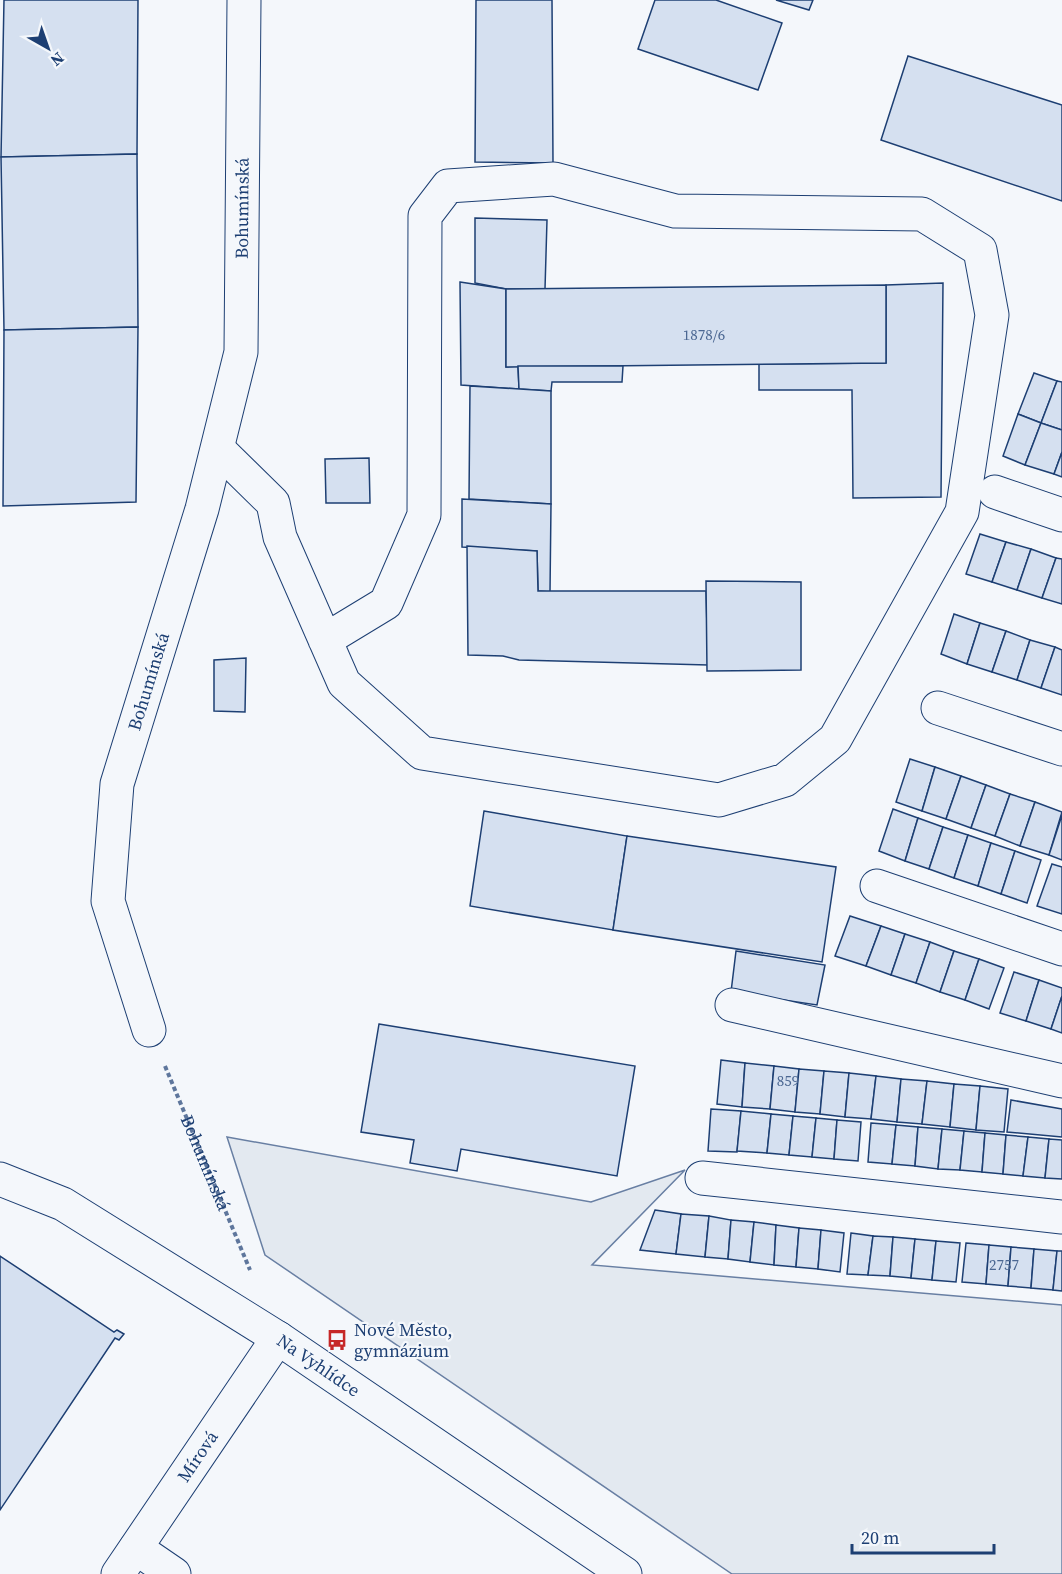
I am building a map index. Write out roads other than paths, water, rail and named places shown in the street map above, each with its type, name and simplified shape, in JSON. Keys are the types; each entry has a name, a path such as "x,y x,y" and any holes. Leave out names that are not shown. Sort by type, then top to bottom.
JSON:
{"street":[{"name":"Bohumínská","path":"149,1030 108,901 117,784 202,509 241,352 244,0"},
{"path":"218,449 273,503 280,537 325,640 344,683 422,753 718,801 785,780 835,740 962,512 992,315 980,250 922,214 675,211 554,179 448,186 425,216 424,515 386,603 325,640"},
{"path":"996,492 1062,515"},
{"path":"938,708 1062,749"},
{"path":"877,886 1062,949"},
{"path":"732,1005 1062,1081"},
{"path":"702,1178 1062,1217"},
{"name":"Na Vyhlídce","path":"0,1179 63,1204 278,1338 625,1574"},
{"name":"Mírová","path":"127,1561 278,1338"},
{"path":"127,1561 174,1574"}],"place":[{"name":"Nové Město, gymnázium","path":"337,1340"}]}
